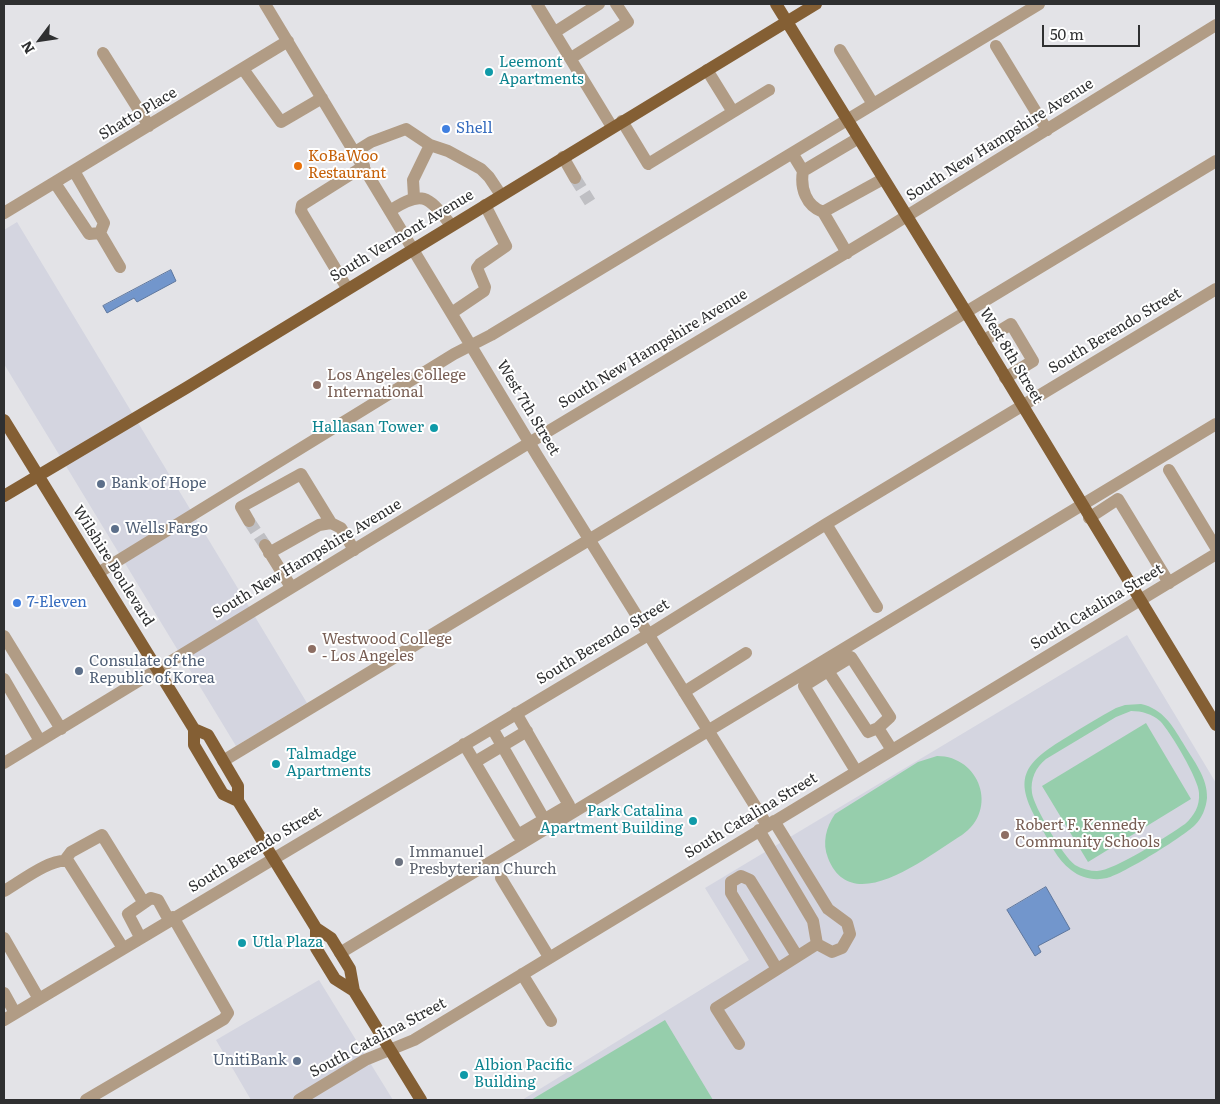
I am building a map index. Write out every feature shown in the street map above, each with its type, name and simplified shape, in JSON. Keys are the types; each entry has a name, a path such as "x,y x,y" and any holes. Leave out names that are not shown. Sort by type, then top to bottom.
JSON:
{"main road":[{"name":"West 8th Street","path":"776,4 846,121 966,312 1216,726"},
{"name":"South Vermont Avenue","path":"4,496 816,4"},
{"name":"Wilshire Boulevard","path":"4,420 194,729 194,745 223,794 238,801"},
{"name":"Wilshire Boulevard","path":"194,729 208,735 238,786 238,801 316,928 331,938 350,970 354,990 421,1100"},
{"name":"Wilshire Boulevard","path":"316,928 316,948 335,979 354,990"}],"street":[{"name":"West 7th Street","path":"265,4 589,539 767,826"},
{"path":"537,4 571,58 617,124 648,164 768,90"},
{"path":"555,32 599,4"},
{"path":"571,58 628,22 616,4"},
{"path":"98,573 454,354 472,345 1039,4"},
{"name":"South New Hampshire Avenue","path":"4,763 530,442 847,253 1216,25"},
{"name":"Shatto Place","path":"4,213 288,41"},
{"path":"996,46 1047,130"},
{"path":"840,50 873,104"},
{"path":"103,54 149,126"},
{"path":"243,69 281,122 322,98"},
{"path":"707,70 733,112"},
{"path":"356,152 372,142 406,129 430,145 448,151 481,169 489,177 500,195"},
{"path":"803,171 857,138"},
{"path":"414,197 413,180 430,145"},
{"path":"792,153 803,171 801,182 804,194 814,209 823,212 847,253"},
{"path":"563,157 575,178"},
{"path":"223,761 1216,161"},
{"path":"347,288 301,211 302,205 364,166"},
{"path":"74,171 104,223 100,233"},
{"path":"823,212 883,179"},
{"path":"55,182 89,234 100,233"},
{"path":"391,210 414,197 431,202 451,225"},
{"path":"453,312 484,291 485,287 477,268 506,246 485,205"},
{"path":"100,233 120,267"},
{"name":"South Berendo Street","path":"9,1016 648,635 826,524 1216,289"},
{"path":"983,341 1012,324 1033,361 1005,378"},
{"path":"340,953 709,733 1216,424"},
{"path":"1169,470 1216,548"},
{"path":"249,521 241,507 301,474 331,523 341,528 354,550"},
{"path":"1089,518 1118,499 1169,583"},
{"path":"291,587 267,549 319,525 331,523"},
{"path":"826,524 877,607"},
{"name":"South Catalina Street","path":"299,1100 365,1060 390,1048 414,1040 1216,554"},
{"path":"4,636 7,650 61,729"},
{"path":"684,692 746,653"},
{"path":"828,671 868,732 878,728 890,717 851,656 804,686 856,772"},
{"path":"4,679 40,741"},
{"path":"464,744 518,835 570,805 516,713"},
{"path":"492,728 544,819"},
{"path":"878,728 892,750"},
{"path":"474,762 527,731"},
{"path":"767,826 813,921 817,944"},
{"path":"767,826 828,909 842,919 849,928 849,939 842,948 832,952 817,944"},
{"path":"4,891 47,865 65,860 71,852 102,835 144,903"},
{"path":"65,860 68,861 122,948"},
{"path":"777,969 731,893 731,882 741,876 750,880 798,956"},
{"path":"501,878 549,957"},
{"path":"86,1100 224,1019 228,1014 171,918 154,898 128,914 140,937"},
{"path":"4,938 39,999"},
{"path":"740,1044 716,1008 817,944"},
{"path":"522,974 551,1021"},
{"path":"4,993 9,1016"}],"shaded area":[{"path":"17,222 307,703 236,746 4,364 4,230"},
{"name":"Robert F. Kennedy Community Schools","path":"1127,635 1216,783 1216,1100 522,1100 749,960 705,888"},
{"path":"319,980 393,1100 251,1100 216,1040"}],"green space":[{"path":"1141,704 1149,706 1161,714 1175,730 1199,769 1205,783 1207,798 1205,809 1202,816 1188,831 1139,863 1107,878 1088,878 1079,875 1066,866 1054,850 1026,796 1026,774 1031,765 1052,747 1103,715 1125,705","holes":["1135,711 1154,716 1165,726 1189,767 1198,787 1199,798 1197,806 1194,814 1185,824 1128,859 1097,871 1083,869 1070,860 1043,820 1032,793 1033,778 1039,766 1046,759 1116,717"]},
{"path":"1146,723 1191,799 1088,862 1042,786"},
{"path":"937,756 952,758 974,774 980,786 982,799 980,812 973,824 962,835 912,867 892,877 873,883 855,883 839,876 828,858 825,847 827,830 835,814 918,762"},
{"path":"665,1020 713,1100 531,1100"}],"water":[{"path":"171,270 176,281 137,302 134,298 107,313 103,306"},
{"path":"1046,887 1070,929 1038,946 1041,952 1035,956 1007,910"}],"tunnel":[{"path":"575,178 590,202"},
{"path":"249,521 265,545"}],"place":[{"name":"Leemont Apartments","path":"489,72"},
{"name":"Shell","path":"446,129"},
{"name":"KoBaWoo Restaurant","path":"298,166"},
{"name":"Los Angeles College International","path":"317,385"},
{"name":"Hallasan Tower","path":"434,428"},
{"name":"Bank of Hope","path":"101,484"},
{"name":"Wells Fargo","path":"115,529"},
{"name":"7-Eleven","path":"17,603"},
{"name":"Westwood College - Los Angeles","path":"312,649"},
{"name":"Consulate of the Republic of Korea","path":"79,671"},
{"name":"Talmadge Apartments","path":"276,764"},
{"name":"Park Catalina Apartment Building","path":"693,821"},
{"name":"Robert F. Kennedy Community Schools","path":"1005,835"},
{"name":"Immanuel Presbyterian Church","path":"399,862"},
{"name":"Utla Plaza","path":"242,943"},
{"name":"UnitiBank","path":"297,1061"},
{"name":"Albion Pacific Building","path":"464,1075"}]}
